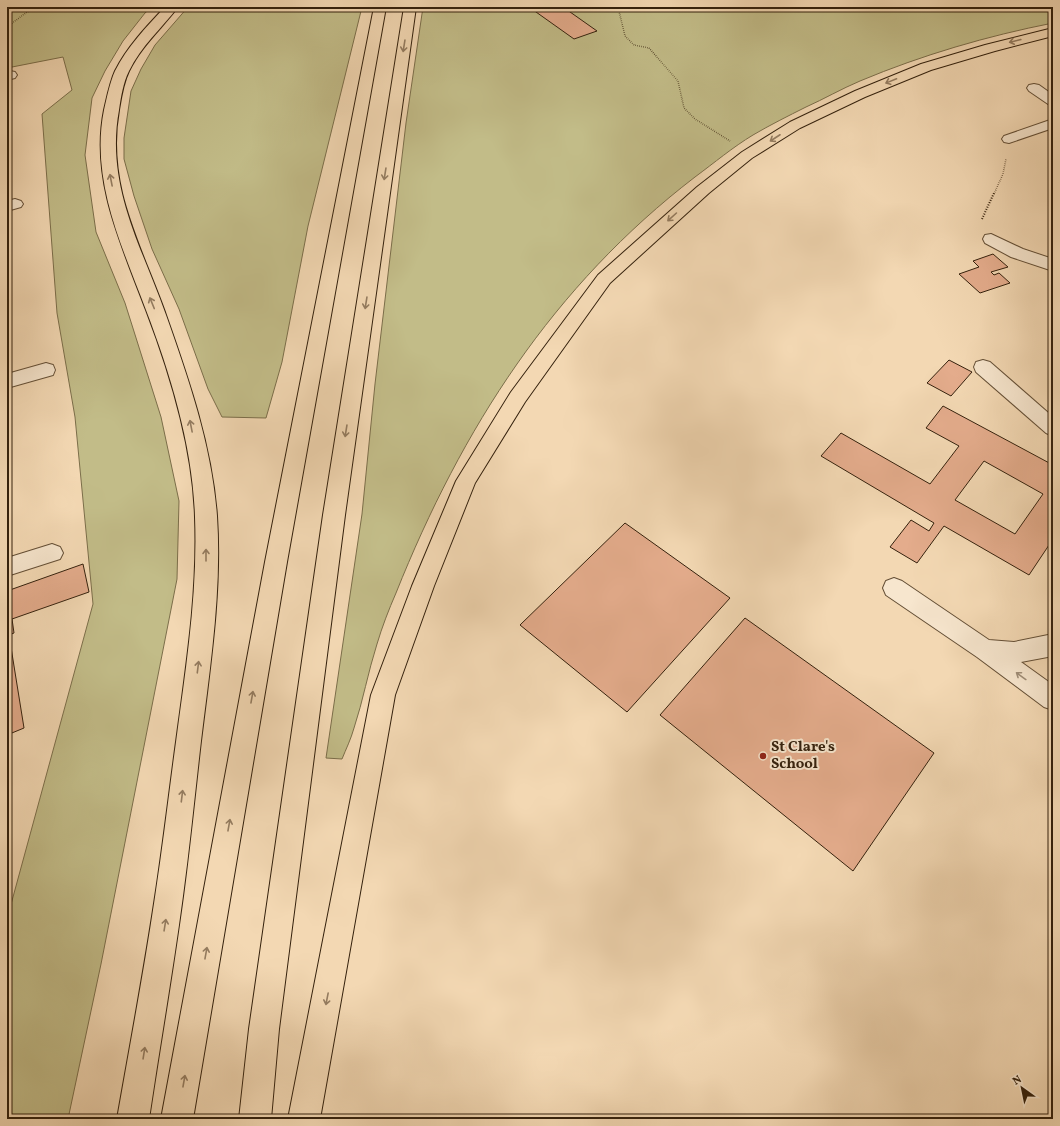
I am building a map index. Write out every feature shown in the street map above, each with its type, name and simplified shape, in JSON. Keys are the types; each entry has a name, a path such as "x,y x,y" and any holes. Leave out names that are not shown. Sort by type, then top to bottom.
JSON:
{"highway":[{"path":"133,1119 169,898 194,697 206,594 206,517 202,479 188,408 158,318 133,256 114,196 108,163 107,133 114,96 122,70 155,24 172,7"},
{"path":"177,1119 276,562 380,7"},
{"path":"255,1119 265,1022 334,514 410,7"},
{"path":"304,1119 383,695 423,586 466,480 518,397 604,279 703,190 752,153 802,122 860,94 926,67 990,48 1053,32"}],"street":[{"path":"1034,88 1053,101"},
{"path":"1009,139 1053,123"},
{"path":"991,239 1017,253 1053,265"},
{"path":"983,367 1053,428"},
{"path":"7,381 46,370"},
{"path":"7,567 52,553"},
{"path":"894,588 985,650 1053,699"},
{"path":"985,650 1014,652 1053,645"}],"path":[{"path":"7,27 27,12 40,7"},
{"path":"618,7 625,36 634,45 649,48 678,81 684,108 695,119 714,132 752,153"},
{"path":"991,239 980,224 1003,174 1009,139"}],"shaded area":[{"path":"7,7 152,7 145,13 123,41 105,71 92,98 85,155 96,232 125,303 161,417 179,501 177,579 101,964 68,1119 7,1119 7,919 93,604 75,417 57,313 42,114 72,90 63,57 7,68"},
{"path":"188,7 362,7 308,226 282,362 266,418 222,417 208,389 179,309 152,249 134,196 124,159 124,138 131,91 141,69 155,45"},
{"path":"423,7 1053,7 1053,23 979,40 907,63 853,84 772,124 738,145 695,177 644,219 598,265 555,313 517,364 482,418 451,474 422,532 393,599 379,638 353,732 342,759 326,758 362,514 375,384 406,123"}],"building":[{"path":"529,7 563,7 597,31 574,39"},
{"path":"993,254 1008,267 991,272 994,275 999,273 1010,283 980,293 959,274 979,267 973,261"},
{"path":"949,360 972,372 951,396 927,383"},
{"path":"943,406 1053,465 1053,539 1029,575 944,526 917,563 890,547 911,520 929,531 934,523 821,456 841,433 930,484 959,446 926,428","holes":["984,461 1043,494 1015,534 955,500"]},
{"path":"625,523 730,598 627,712 520,625"},
{"path":"83,564 89,592 12,619 14,633 9,635 24,728 7,735 7,591"},
{"path":"745,618 934,753 853,871 660,715"}],"place":[{"name":"St Clare's School","path":"763,756"}]}
